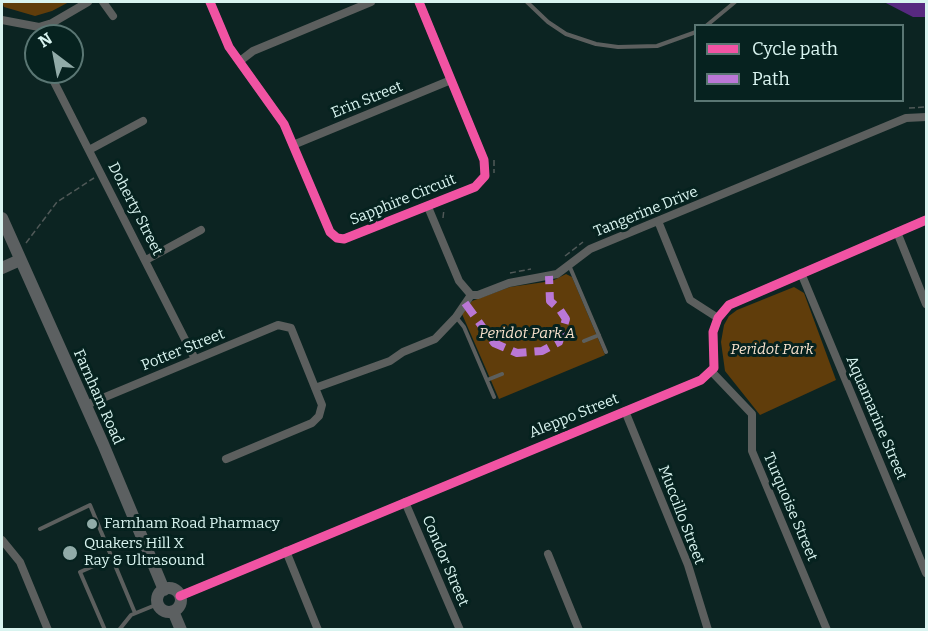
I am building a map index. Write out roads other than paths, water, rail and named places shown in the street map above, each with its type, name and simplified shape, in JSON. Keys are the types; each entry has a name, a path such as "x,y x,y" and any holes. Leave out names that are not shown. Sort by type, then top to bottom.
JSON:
{"street":[{"path":"51,24 88,2"},
{"path":"103,2 113,16"},
{"name":"Sapphire Circuit","path":"210,2 226,41 279,114 326,225 337,238 352,237 428,207 475,187 485,176 484,160 419,2"},
{"path":"240,61 253,51 371,2"},
{"path":"2,20 24,27"},
{"name":"Erin Street","path":"293,145 451,80"},
{"name":"Doherty Street","path":"55,84 195,359"},
{"name":"Tangerine Drive","path":"471,295 488,292 519,281 557,274 566,261 590,249 906,118 927,117"},
{"path":"89,150 143,121"},
{"path":"226,459 312,423 319,416 322,405 315,388 390,362 403,352 435,339 456,317 471,295 459,281 428,207"},
{"name":"Farnham Road","path":"2,218 86,405 164,590"},
{"path":"712,372 715,364 712,339 718,318 723,310 737,300 927,220"},
{"path":"658,221 690,300 718,318"},
{"path":"146,260 201,230"},
{"path":"897,232 927,304"},
{"path":"2,268 20,260"},
{"name":"Aquamarine Street","path":"801,273 927,573"},
{"name":"Potter Street","path":"86,405 278,325 291,328 315,388"},
{"name":"Aleppo Street","path":"180,596 286,550 700,380 712,372"},
{"name":"Turquoise Street","path":"712,372 752,414 752,451 827,630"},
{"name":"Muccillo Street","path":"625,411 688,565 708,630"},
{"name":"Condor Street","path":"405,502 459,630"},
{"path":"2,540 20,562 48,630"},
{"path":"286,550 318,630"},
{"path":"548,554 579,630"},
{"path":"173,589 180,596 180,604 173,611 165,612 158,604 159,594 164,590 173,589"},
{"path":"173,611 181,630"}],"lane":[{"path":"527,2 548,22 566,34 596,44 628,48 657,46 694,33"},
{"path":"708,24 735,2"},
{"path":"566,261 606,352"},
{"path":"456,317 464,327 494,397"},
{"path":"584,341 599,335"},
{"path":"487,380 502,374"},
{"path":"40,529 90,505 135,613"},
{"path":"105,630 80,572 112,558"},
{"path":"119,630 135,613 158,604"}],"place":[{"name":"Farnham Road Pharmacy","path":"92,524"},
{"name":"Quakers Hill X Ray & Ultrasound","path":"70,553"}],"park label":[{"name":"Peridot Park A","path":"527,334"},
{"name":"Peridot Park","path":"772,350"}]}
